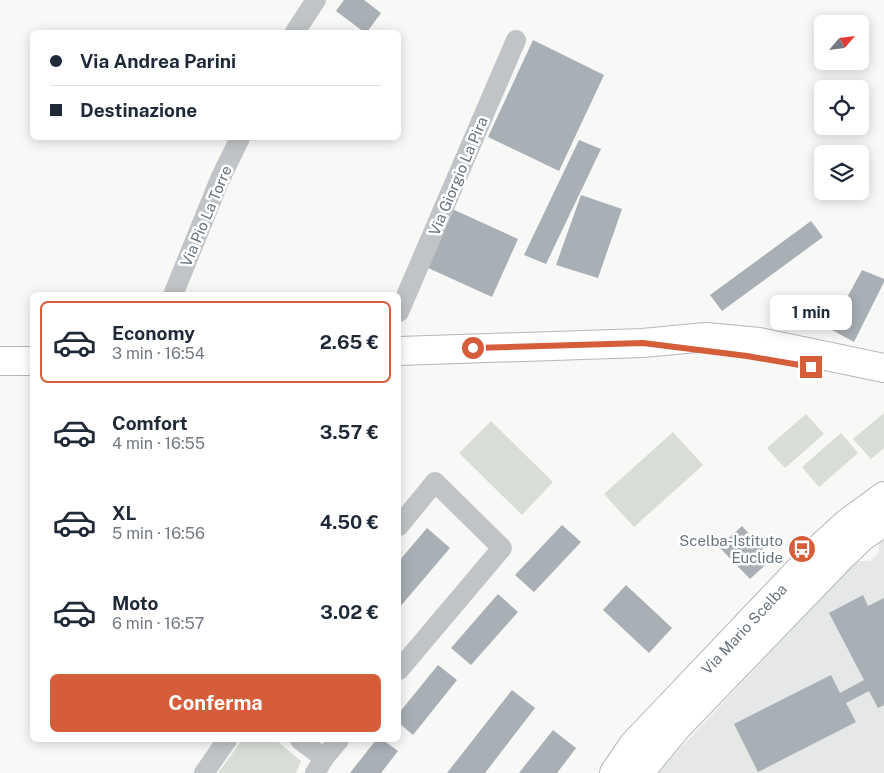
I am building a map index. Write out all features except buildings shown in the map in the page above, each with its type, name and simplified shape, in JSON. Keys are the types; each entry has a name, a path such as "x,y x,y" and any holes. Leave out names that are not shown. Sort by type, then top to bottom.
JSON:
{"main road":[{"path":"401,351 643,343 706,337 759,342 884,368"},
{"path":"643,343 747,356 884,381"},
{"path":"0,362 30,361"},
{"name":"Via Mario Scelba","path":"614,773 633,745 824,544 847,523 884,496"},
{"name":"Via Mario Scelba","path":"639,773 678,726 839,559 863,536 884,522"}],"street":[{"path":"296,30 316,0"},
{"name":"Via Giorgio La Pira","path":"401,307 516,40"},
{"name":"Via Pio La Torre","path":"174,292 220,179 239,140"},
{"path":"401,524 435,482 502,548 401,668"},
{"path":"204,773 226,742"},
{"path":"301,742 319,766 338,742"}],"shaded area":[{"path":"884,413 884,448 871,459 853,439"},
{"path":"806,414 824,434 785,468 767,448"},
{"path":"491,421 553,482 522,515 459,453"},
{"path":"673,432 703,465 634,527 604,494"},
{"path":"841,433 858,453 819,487 802,467"},
{"path":"884,535 884,773 657,773 856,561 870,561 879,553 879,539"},
{"path":"241,742 278,742 301,761 296,773 218,773"}],"place":[{"name":"Scelba-Istituto Euclide","path":"802,549"}],"route":[{"path":"473,348 643,343 747,356 811,367"}]}
